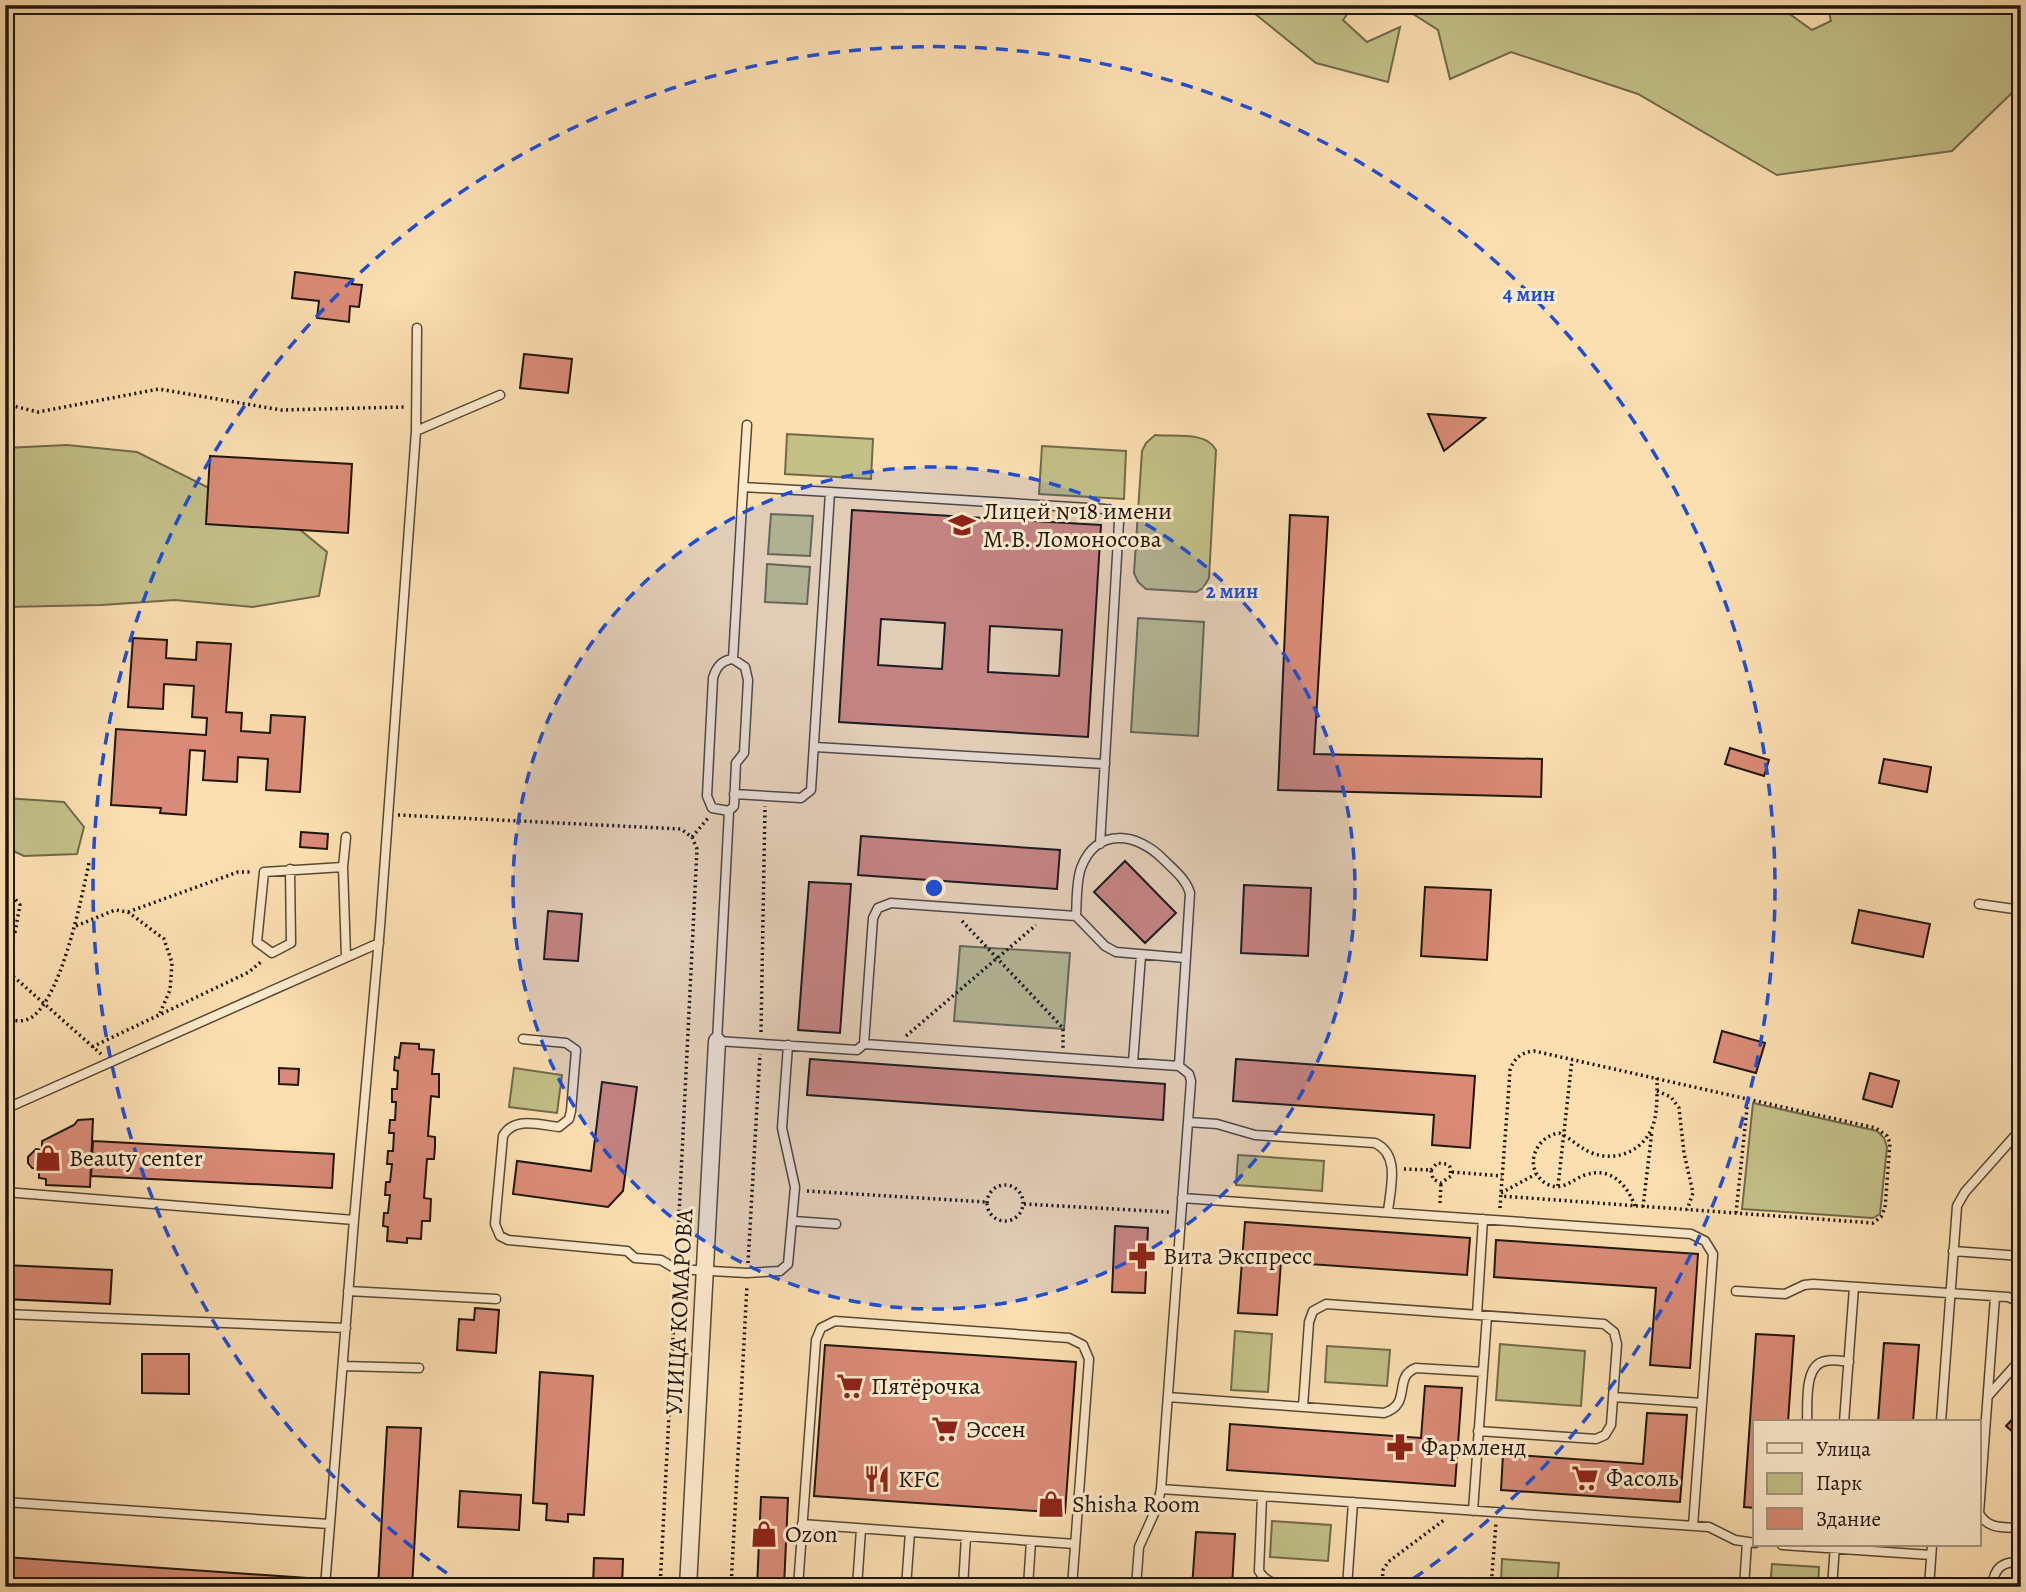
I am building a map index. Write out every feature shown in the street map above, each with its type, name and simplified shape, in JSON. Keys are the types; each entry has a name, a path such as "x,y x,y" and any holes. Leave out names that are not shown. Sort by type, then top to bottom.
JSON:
{"street":[{"name":"УЛИЦА КОМАРОВА","path":"688,1587 717,1041"}],"lane":[{"path":"325,1587 389,815 416,431 417,328"},
{"path":"416,431 500,395"},
{"path":"733,659 747,425"},
{"path":"743,487 1105,509 1115,514 1119,522 1100,844"},
{"path":"734,794 801,798 809,794 813,785 830,492"},
{"path":"733,659 745,667 748,680 744,753 736,763 733,808 729,811 717,1041 857,1050 864,1044 1179,1066 1187,1071 1190,1077 1161,1489 1157,1507 1139,1547 1136,1587"},
{"path":"729,811 715,810 709,805 707,796 713,678 718,666 733,659"},
{"path":"815,747 1105,764"},
{"path":"346,837 343,867 346,957"},
{"path":"1076,916 1080,870 1086,858 1100,844 1116,837 1143,843 1156,851 1187,884 1191,897 1179,1066"},
{"path":"290,869 291,943 272,953 257,942 264,872 290,869 343,867"},
{"path":"864,1044 875,913 882,905 891,903 1076,916 1109,948 1121,953 1186,958"},
{"path":"1979,904 2021,911"},
{"path":"5,1109 379,943"},
{"path":"1133,1063 1141,955"},
{"path":"523,1039 566,1043 576,1050 571,1111 569,1119 559,1127 518,1123 503,1136 495,1224 500,1236 508,1240 627,1251 635,1258 661,1260 676,1269 747,1273 780,1271 789,1261 794,1177 782,1128 788,1045"},
{"path":"1188,1122 1217,1124 1255,1135 1375,1143 1387,1151 1392,1162 1388,1212"},
{"path":"1941,1420 1958,1203 2021,1129"},
{"path":"5,1192 354,1220"},
{"path":"1182,1198 1691,1234 1705,1241 1713,1254 1693,1526"},
{"path":"1476,1315 1483,1219"},
{"path":"793,1221 836,1224"},
{"path":"1953,1251 2021,1256"},
{"path":"1736,1291 1780,1294 1812,1284 2007,1297 2021,1302"},
{"path":"1844,1420 1854,1286"},
{"path":"348,1291 496,1299"},
{"path":"1980,1500 1995,1297"},
{"path":"1303,1407 1309,1322 1313,1311 1321,1306 1604,1324 1615,1332 1617,1344 1611,1425 1605,1435 1596,1439 1478,1431"},
{"path":"5,1314 346,1328"},
{"path":"1473,1511 1487,1315"},
{"path":"798,1587 816,1340 826,1324 835,1321 1055,1336 1076,1340 1083,1345 1089,1359 1072,1587"},
{"path":"1988,1396 2021,1359"},
{"path":"1807,1420 1812,1370 1827,1360 1849,1362"},
{"path":"343,1366 419,1368"},
{"path":"1168,1397 1384,1413 1399,1404 1405,1377 1416,1368 1483,1372"},
{"path":"1613,1396 1702,1403"},
{"path":"1161,1489 1712,1528 1735,1540 1751,1543 1744,1587"},
{"path":"1262,1496 1259,1571 1262,1577 1275,1584 1307,1587"},
{"path":"5,1502 329,1524"},
{"path":"1347,1587 1353,1502"},
{"path":"1980,1515 1992,1526 2021,1528"},
{"path":"802,1524 1075,1544"},
{"path":"857,1587 861,1529"},
{"path":"906,1587 910,1532"},
{"path":"963,1587 966,1536"},
{"path":"1028,1587 1031,1541"},
{"path":"1816,1546 1931,1555"},
{"path":"1929,1587 1932,1546"},
{"path":"1832,1587 1835,1547"},
{"path":"1992,1587 1998,1568 2011,1562 2021,1562"}],"path":[{"path":"5,404 38,412 159,389 281,410 416,406"},
{"path":"731,1587 761,1044 765,796"},
{"path":"692,837 715,810"},
{"path":"389,815 681,830 692,837 696,849 660,1587"},
{"path":"5,1017 27,1020 44,1004 76,926 89,863"},
{"path":"128,912 238,872 264,872"},
{"path":"5,887 20,905 15,932 5,946"},
{"path":"949,907 1063,1028 1062,1058"},
{"path":"76,926 115,910 128,912 164,939 172,963 170,990 159,1015"},
{"path":"894,1046 1050,914"},
{"path":"92,1047 249,972 272,953"},
{"path":"5,969 110,1062"},
{"path":"1499,1220 1502,1176 1512,1065 1519,1056 1534,1051 1876,1128 1882,1131 1890,1143 1885,1208 1881,1217 1873,1223 1501,1195"},
{"path":"1558,1186 1573,1059"},
{"path":"1643,1206 1657,1078"},
{"path":"1657,1091 1671,1097 1679,1108 1684,1153 1693,1193 1687,1210"},
{"path":"1736,1213 1748,1099"},
{"path":"1635,1206 1625,1186 1609,1174 1590,1174 1567,1185 1558,1186 1549,1184 1537,1174 1533,1158 1539,1143 1554,1134 1564,1135 1588,1152 1606,1157 1616,1156 1638,1146 1653,1126"},
{"path":"1437,1163 1447,1164 1451,1172 1449,1180 1441,1182 1433,1179 1431,1170 1437,1163"},
{"path":"1391,1168 1431,1170"},
{"path":"1451,1172 1502,1176"},
{"path":"1501,1195 1537,1174"},
{"path":"1439,1216 1441,1182"},
{"path":"1006,1185 1015,1187 1022,1195 1024,1204 1016,1219 1008,1222 992,1217 986,1202 997,1186 1006,1185"},
{"path":"794,1190 986,1202"},
{"path":"1024,1204 1181,1213"},
{"path":"1382,1587 1383,1570 1388,1562 1458,1510"},
{"path":"1492,1587 1497,1512"}],"green space":[{"path":"1244,5 1354,5 1343,20 1367,42 1400,27 1388,82 1316,63"},
{"path":"1399,5 1777,5 1812,30 1831,21 1827,5 2021,5 2021,84 1952,151 1777,175 1638,94 1511,52 1450,79 1438,30"},
{"path":"787,434 873,439 871,479 785,474"},
{"path":"1155,435 1197,437 1211,444 1216,450 1209,578 1203,588 1196,592 1146,589 1138,582 1134,573 1142,451"},
{"path":"67,445 137,452 223,495 287,519 327,552 319,596 253,607 175,600 5,607 5,448"},
{"path":"1042,446 1126,451 1124,499 1039,494"},
{"path":"771,514 813,516 810,556 768,554"},
{"path":"767,564 810,567 807,604 765,602"},
{"path":"1138,618 1204,622 1198,736 1131,732"},
{"path":"5,798 64,802 84,827 77,854 24,856 5,847"},
{"path":"960,946 1070,953 1064,1029 954,1021"},
{"path":"514,1068 562,1075 557,1113 509,1107"},
{"path":"1753,1103 1877,1131 1884,1138 1887,1147 1880,1214 1873,1218 1742,1209"},
{"path":"1238,1155 1324,1161 1322,1191 1236,1185"},
{"path":"1235,1331 1272,1334 1268,1392 1231,1390"},
{"path":"1500,1344 1585,1351 1581,1406 1496,1400"},
{"path":"1327,1346 1390,1350 1387,1386 1325,1382"},
{"path":"1272,1521 1331,1525 1328,1561 1270,1557"},
{"path":"1502,1559 1559,1563 1557,1587 1501,1583"},
{"path":"1772,1564 1819,1567 1818,1587 1770,1587"}],"building":[{"path":"295,272 353,279 352,284 362,285 359,307 350,306 349,322 317,318 319,301 292,298"},
{"path":"524,354 572,359 568,393 520,388"},
{"path":"1428,414 1485,418 1444,451"},
{"path":"210,456 352,464 348,533 206,524"},
{"path":"852,510 1101,525 1088,737 839,722","holes":["881,619 945,623 942,669 878,665","990,626 1062,630 1059,676 988,672"]},
{"path":"1290,515 1328,517 1314,754 1542,759 1541,797 1278,790"},
{"path":"133,638 167,640 166,658 196,660 197,642 231,644 226,712 242,713 241,731 270,733 271,715 305,717 300,792 266,790 268,759 238,757 237,782 203,780 205,751 190,750 186,815 160,813 161,808 111,805 116,729 206,735 207,718 192,717 194,686 164,684 163,709 128,707"},
{"path":"1730,748 1769,760 1764,776 1725,764"},
{"path":"1884,759 1931,767 1927,792 1879,783"},
{"path":"301,832 328,834 327,849 300,847"},
{"path":"861,836 1060,850 1057,889 858,875"},
{"path":"1125,861 1176,913 1145,943 1094,892"},
{"path":"809,882 851,884 840,1033 798,1030"},
{"path":"1244,885 1311,888 1308,956 1241,953"},
{"path":"1425,887 1491,890 1487,960 1421,956"},
{"path":"1859,910 1930,924 1923,957 1852,943"},
{"path":"548,911 582,914 578,961 544,959"},
{"path":"1722,1031 1765,1043 1756,1073 1714,1062"},
{"path":"401,1043 419,1044 419,1049 434,1050 432,1074 439,1074 439,1097 431,1096 428,1136 435,1137 435,1147 434,1159 427,1159 424,1198 431,1199 430,1221 422,1221 421,1239 407,1238 407,1243 387,1241 388,1227 383,1226 390,1195 385,1195 392,1164 387,1164 388,1151 393,1151 394,1133 389,1133 390,1120 395,1120 396,1102 392,1102 392,1089 397,1089 398,1071 394,1070 395,1057 399,1058"},
{"path":"810,1059 1165,1084 1163,1120 807,1095"},
{"path":"1236,1059 1475,1076 1470,1148 1432,1145 1434,1115 1233,1101"},
{"path":"279,1068 299,1069 298,1085 279,1084"},
{"path":"1870,1073 1899,1081 1892,1107 1863,1099"},
{"path":"602,1082 637,1087 623,1191 608,1207 513,1194 517,1161 591,1171"},
{"path":"93,1119 90,1187 46,1185 46,1179 39,1178 39,1170 28,1163 28,1157 36,1149 42,1150 42,1141 74,1125 78,1120"},
{"path":"93,1141 334,1154 332,1188 91,1176"},
{"path":"1245,1222 1470,1238 1467,1275 1281,1262 1277,1315 1238,1313"},
{"path":"1115,1226 1148,1228 1145,1293 1112,1292"},
{"path":"1496,1240 1698,1254 1690,1368 1650,1365 1656,1288 1494,1277"},
{"path":"5,1265 112,1270 110,1304 5,1299"},
{"path":"475,1308 499,1310 496,1353 457,1350 459,1319 474,1320"},
{"path":"1756,1334 1794,1336 1788,1420 1753,1420 1753,1508 1744,1507"},
{"path":"1884,1343 1919,1345 1913,1420 1878,1420"},
{"name":"Эссен","path":"825,1345 1076,1362 1065,1513 814,1496"},
{"path":"142,1354 189,1354 189,1394 142,1393"},
{"path":"540,1372 593,1376 584,1515 568,1514 568,1522 546,1520 547,1504 533,1503"},
{"path":"1425,1386 1462,1388 1455,1486 1227,1470 1230,1424 1421,1438"},
{"path":"2021,1410 2021,1439 2006,1426"},
{"path":"1647,1413 1687,1415 1680,1502 1501,1490 1503,1454 1643,1464"},
{"path":"387,1427 421,1428 412,1587 378,1587"},
{"path":"460,1491 521,1495 519,1530 458,1527"},
{"path":"761,1497 788,1498 784,1587 757,1587"},
{"path":"1196,1532 1235,1534 1232,1587 1192,1587"},
{"path":"5,1557 307,1578 307,1587 5,1587"},
{"path":"594,1558 623,1559 622,1587 593,1587"}],"place":[{"name":"Лицей №18 имени М.В. Ломоносова","path":"962,525"},
{"name":"Beauty center","path":"48,1158"},
{"name":"Вита Экспресс","path":"1142,1256"},
{"name":"Пятёрочка","path":"850,1386"},
{"name":"Эссен","path":"945,1429"},
{"name":"Фармленд","path":"1400,1447"},
{"name":"Фасоль","path":"1585,1478"},
{"name":"KFC","path":"877,1479"},
{"name":"Shisha Room","path":"1051,1504"},
{"name":"Ozon","path":"764,1534"}]}
